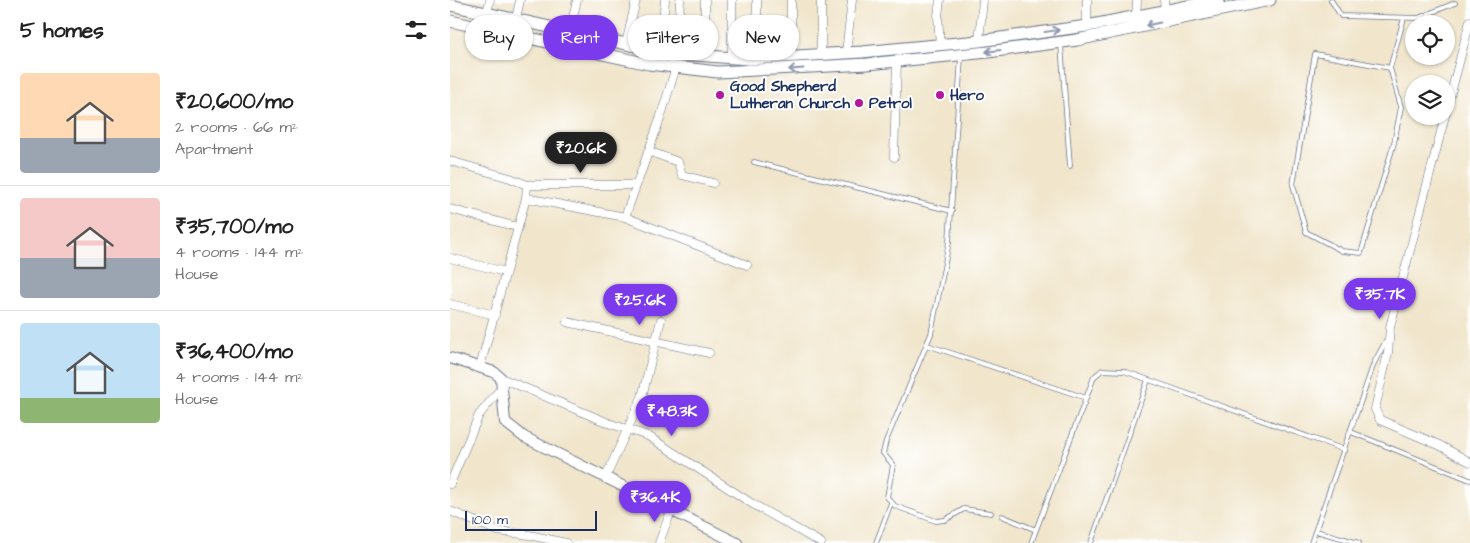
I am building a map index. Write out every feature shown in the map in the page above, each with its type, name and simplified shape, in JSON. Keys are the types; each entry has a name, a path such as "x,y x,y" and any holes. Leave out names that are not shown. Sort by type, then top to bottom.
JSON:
{"main road":[{"path":"450,22 649,64 718,72 897,61 979,41 1087,26 1107,28 1136,17 1213,3 1270,0"},
{"path":"799,55 940,51 961,54 1061,42 1107,28 1213,3"},
{"path":"450,4 499,15"},
{"path":"618,42 626,44"}],"street":[{"path":"487,12 490,0"},
{"path":"517,15 520,0"},
{"path":"574,15 577,0"},
{"path":"626,44 636,0"},
{"path":"664,15 665,0"},
{"path":"679,15 680,0"},
{"path":"705,0 705,15"},
{"path":"732,0 732,15"},
{"path":"757,0 757,15"},
{"path":"790,0 790,15"},
{"path":"821,0 822,67"},
{"path":"846,53 852,0"},
{"path":"940,0 938,16 940,51"},
{"path":"979,41 983,0"},
{"path":"1087,0 1087,26"},
{"path":"1136,17 1137,0"},
{"path":"1164,0 1165,12"},
{"path":"1455,78 1470,21"},
{"path":"894,157 897,61"},
{"path":"625,217 676,67"},
{"path":"1443,125 1390,333 1388,353 1375,409 1378,418 1439,445 1470,462"},
{"path":"648,151 678,162 682,175 713,183"},
{"path":"450,161 510,178 527,185 635,184"},
{"path":"480,367 495,315 516,227 526,198 527,185"},
{"path":"526,198 625,217 747,265"},
{"path":"450,209 516,227"},
{"path":"450,258 505,272"},
{"path":"450,304 495,315"},
{"path":"605,479 642,397 661,320"},
{"path":"567,322 709,353"},
{"path":"450,358 494,372 501,383 505,422 514,430 605,479 738,543"},
{"path":"501,383 662,444 751,504 821,543"},
{"path":"450,484 479,415 501,383"},
{"path":"450,511 498,531 566,543"},
{"path":"659,543 671,511"}],"lane":[{"path":"1331,0 1341,16 1404,18 1418,18 1455,3"},
{"path":"1390,68 1315,54 1293,185 1306,232 1342,251 1361,253 1394,143 1401,107 1390,68 1404,18"},
{"path":"1061,42 1070,166"},
{"path":"876,543 891,503 887,493 893,465 883,452 884,446 931,334 950,242 961,54"},
{"path":"754,162 952,211"},
{"path":"1311,543 1374,363 1390,333"},
{"path":"927,345 1086,398"},
{"path":"1031,543 1094,377 1102,370 1124,370 1345,450"},
{"path":"1090,543 1148,380"},
{"path":"1351,432 1470,480"},
{"path":"891,503 936,521 945,520 964,509 991,513"},
{"path":"1002,516 1036,530"},
{"path":"1316,531 1359,543"}],"place":[{"name":"Good Shepherd Lutheran Church","path":"720,95"},
{"name":"Hero","path":"940,95"},
{"name":"Petrol","path":"859,103"}]}
